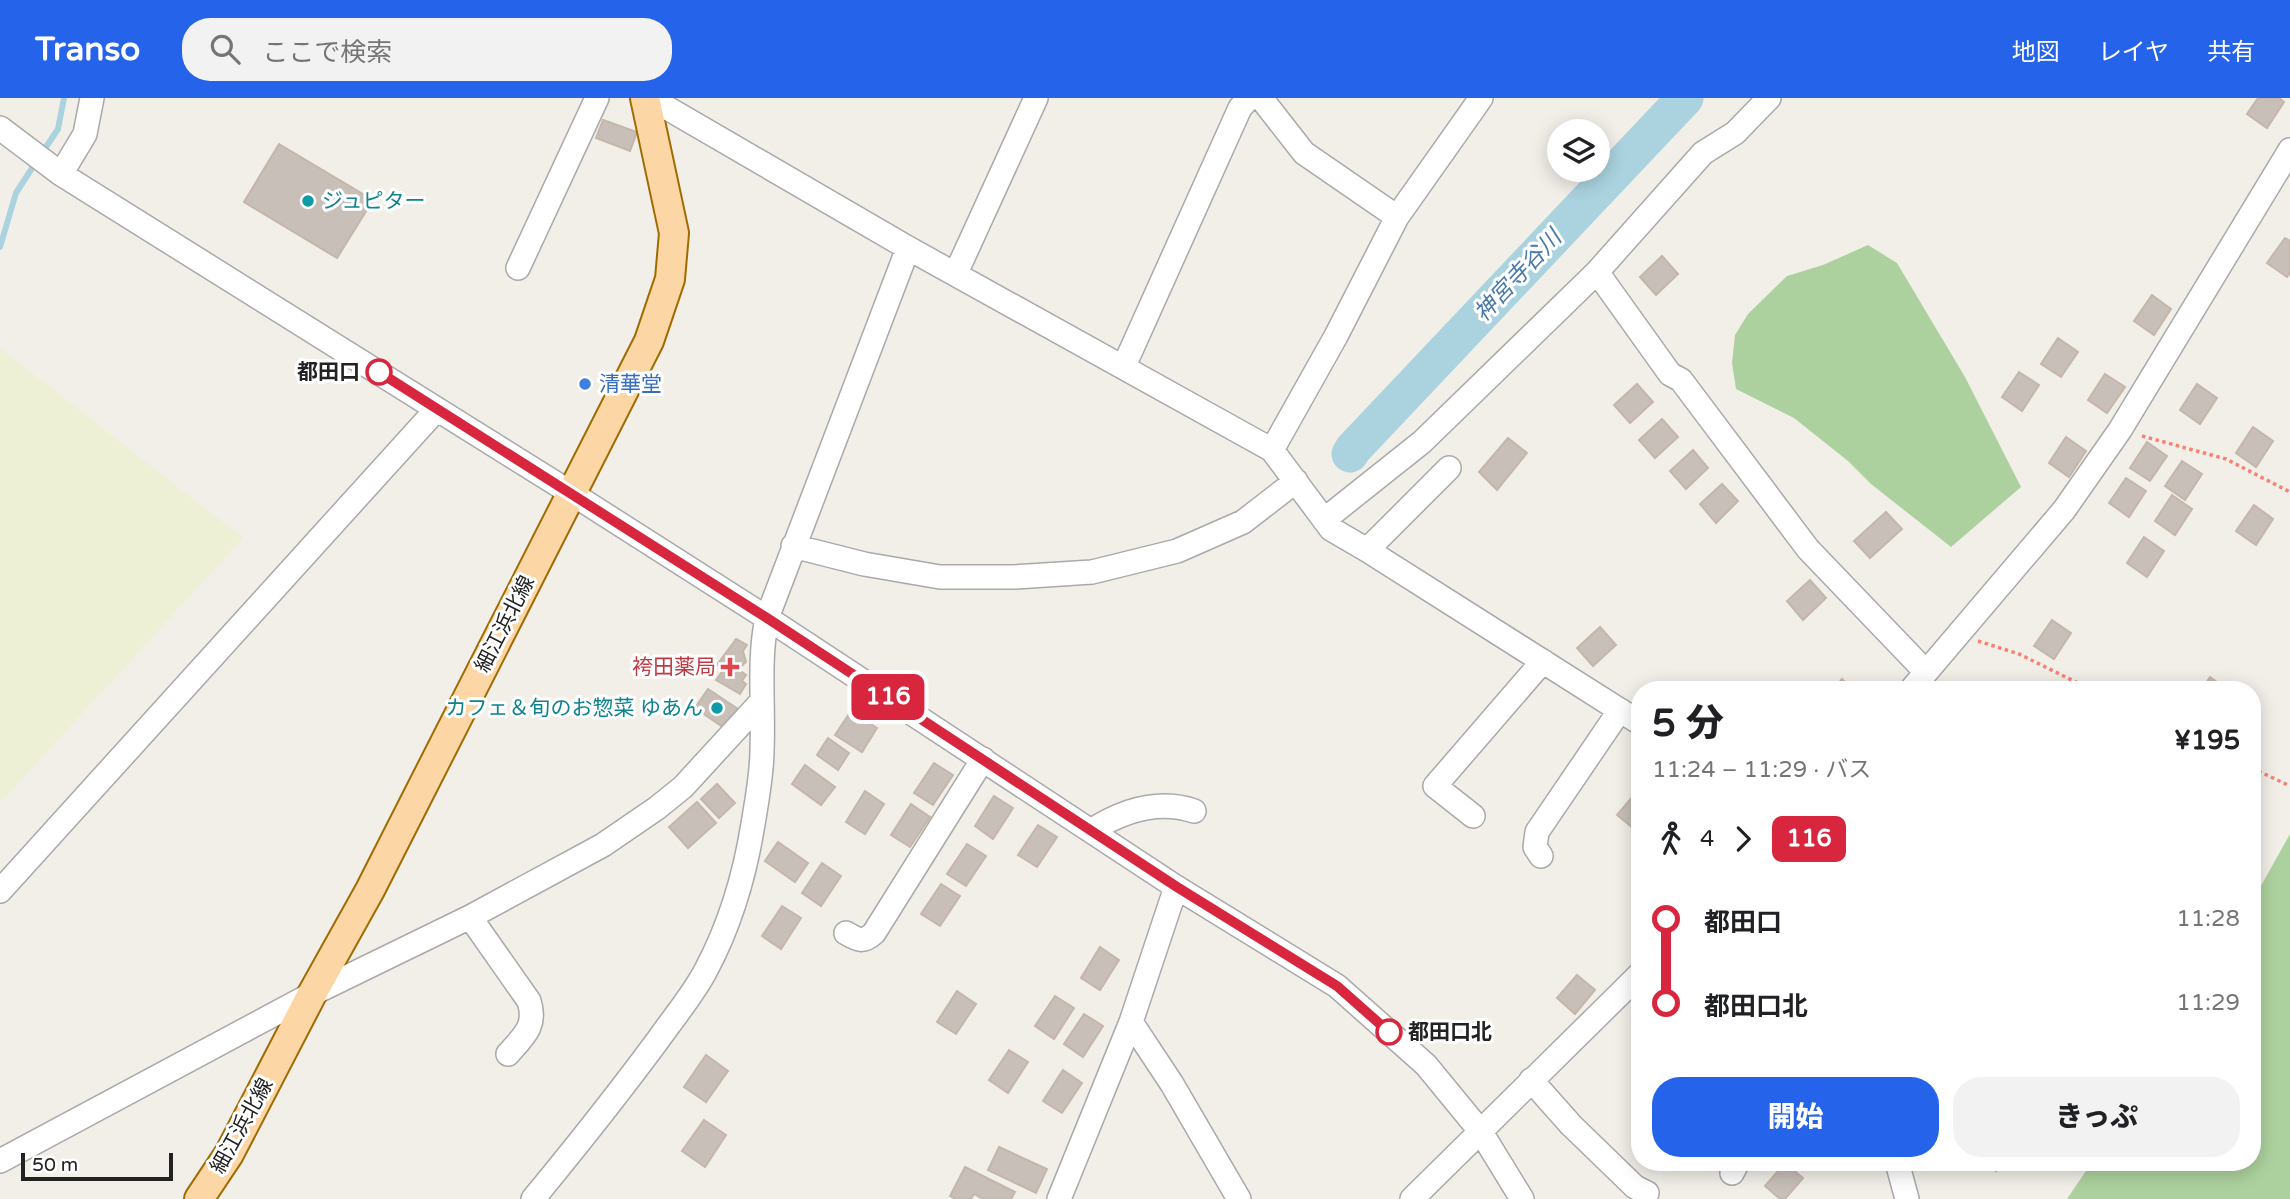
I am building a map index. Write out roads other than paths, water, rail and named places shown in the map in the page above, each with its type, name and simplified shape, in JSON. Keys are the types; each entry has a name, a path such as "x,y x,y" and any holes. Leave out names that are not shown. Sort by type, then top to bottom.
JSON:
{"main road":[{"name":"細江浜北線","path":"200,1199 229,1154 440,755 649,341 670,279 674,233 648,98"}],"street":[{"path":"57,172 85,134 92,98"},
{"path":"518,268 597,98"},
{"path":"648,98 908,248 1272,450 1331,529 1631,717"},
{"path":"956,273 1036,98"},
{"path":"1124,366 1240,108 1249,98"},
{"path":"1261,98 1304,153 1396,218"},
{"path":"1272,450 1336,336 1396,218 1481,98"},
{"path":"1324,520 1422,442 1597,272 1703,153 1735,133 1769,98"},
{"path":"0,128 57,172 571,493 1177,887 1337,986 1426,1065 1481,1132 1522,1199"},
{"path":"1597,272 1670,374 1681,380 1808,549 1919,681 2064,510 2120,430 2290,150"},
{"path":"533,1199 633,1074 692,994 716,950 732,909 753,826 762,753 762,641 767,618 908,248"},
{"path":"0,891 437,409"},
{"path":"1367,550 1449,468"},
{"path":"793,546 864,564 940,577 1014,577 1092,572 1177,551 1243,522 1296,481"},
{"path":"1473,816 1435,786 1544,661"},
{"path":"0,1161 312,994 470,917 603,845 657,808 704,766 762,701"},
{"path":"1541,856 1535,847 1536,832 1620,710"},
{"path":"846,933 860,941 866,940 874,933 983,759"},
{"path":"1091,831 1103,823 1148,806 1181,807 1194,811"},
{"path":"1059,1199 1131,1022 1177,887"},
{"path":"470,917 529,1001 533,1011 529,1031 508,1054"},
{"path":"1412,1199 1631,983"},
{"path":"1131,1022 1172,1084 1240,1199"},
{"path":"1531,1080 1571,1125 1635,1187 1647,1194"},
{"path":"1900,1171 1908,1199"}],"waterway":[{"path":"42,153 58,129 64,98"},
{"name":"神宮寺谷川","path":"1350,454 1685,98"},
{"path":"0,247 16,193 36,162"}],"place":[{"name":"ジュピター","path":"308,201"},
{"name":"都田口","path":"379,372"},
{"name":"清華堂","path":"585,384"},
{"name":"袴田薬局","path":"730,667"},
{"name":"カフェ＆旬のお惣菜 ゆあん","path":"717,708"},
{"name":"都田口北","path":"1389,1032"}]}
